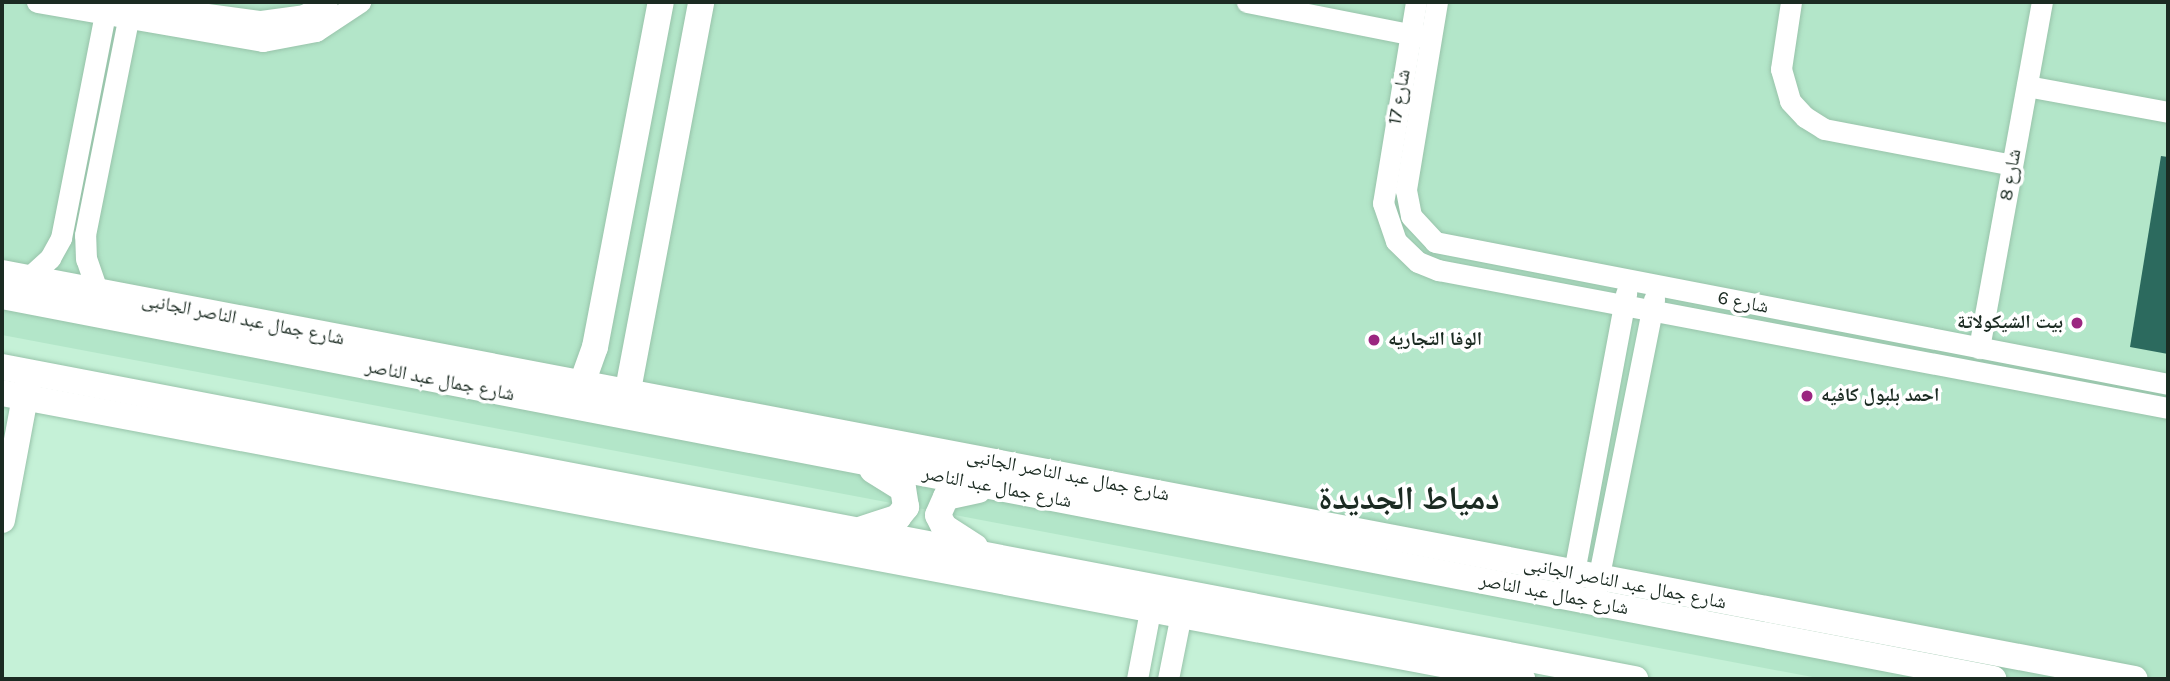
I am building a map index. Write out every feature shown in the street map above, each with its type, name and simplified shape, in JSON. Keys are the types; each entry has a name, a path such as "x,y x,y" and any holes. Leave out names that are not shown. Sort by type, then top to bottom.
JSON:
{"main road":[{"path":"578,397 595,347 661,2"},
{"path":"625,406 701,2"},
{"name":"شارع جمال عبد الناصر الجانبى","path":"2,273 98,293 278,338"},
{"name":"شارع جمال عبد الناصر","path":"2,296 278,338 578,397"},
{"path":"2,367 19,387 1153,597 1635,679"},
{"path":"2,520 19,387"},
{"name":"شارع جمال عبد الناصر الجانبى","path":"578,397 1584,588 2129,679"},
{"name":"شارع جمال عبد الناصر","path":"625,406 856,460 998,488 1187,512"},
{"path":"856,460 899,484 906,501 898,517 857,530"},
{"path":"984,553 944,527 939,508 951,494 998,488"},
{"path":"593,492 857,530 984,553 1153,597"},
{"name":"شارع جمال عبد الناصر","path":"1584,588 1966,676 1993,679"},
{"path":"1183,602 1522,679"}],"street":[{"path":"37,2 261,21 303,15 327,2"},
{"path":"117,9 263,41 282,40 331,24 360,2"},
{"path":"1247,2 1421,37"},
{"name":"شارع 17","path":"1383,193 1429,2"},
{"path":"1791,2 1781,69 1790,101 1805,117 1824,129 2012,165"},
{"name":"شارع 8","path":"1979,348 2042,2"},
{"path":"27,278 50,258 61,238 77,158 117,9"},
{"path":"98,293 84,243 99,162 117,9"},
{"name":"شارع 17","path":"1414,135 1421,37"},
{"path":"2027,86 2168,112"},
{"name":"شارع 6","path":"1414,135 1406,199 1415,224 1428,237 1453,247 2168,384"},
{"path":"77,158 99,162"},
{"name":"شارع 6","path":"1383,193 1387,223 1396,241 1428,267 2168,408"},
{"path":"1584,588 1628,281"},
{"path":"1584,588 1657,286"},
{"path":"1619,332 1646,338"},
{"path":"2056,386 2060,363"},
{"path":"1137,679 1153,597"},
{"path":"1168,679 1183,602"}],"shaded area":[{"path":"2,2 2168,2 2168,679 1823,679 2,335"}],"building":[{"path":"2161,156 2168,157 2168,354 2130,347"}],"place":[{"name":"بيت الشيكولاتة","path":"2077,323"},
{"name":"الوفا التجاريه","path":"1374,340"},
{"name":"احمد بلبول كافيه","path":"1807,396"}],"district":[{"name":"دمياط الجديدة","path":"1409,499"}]}
